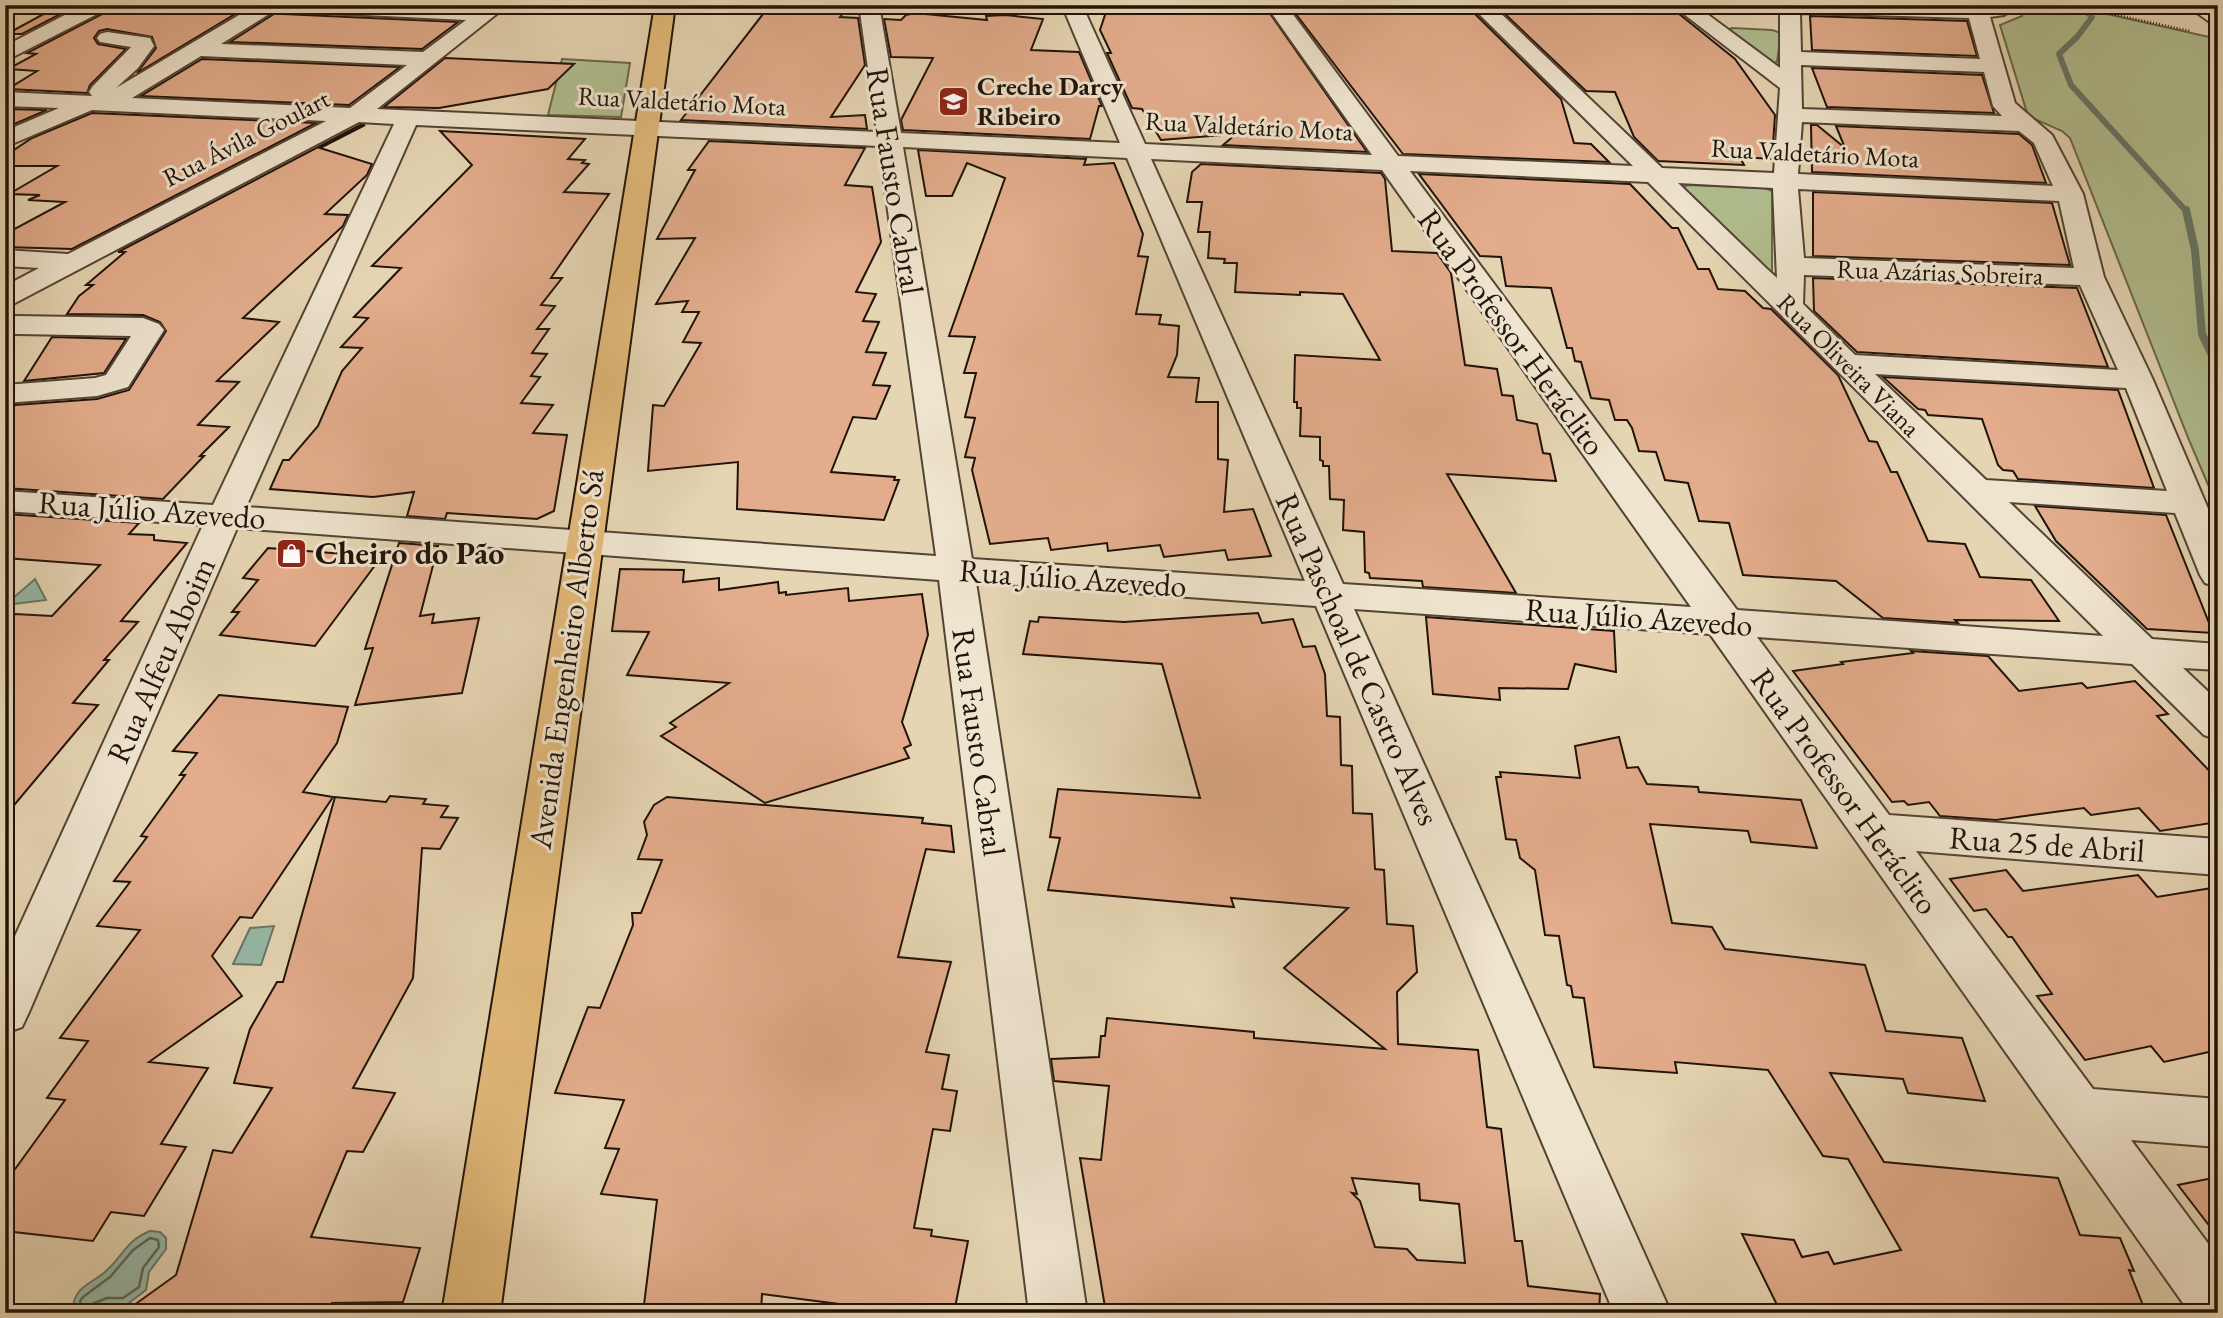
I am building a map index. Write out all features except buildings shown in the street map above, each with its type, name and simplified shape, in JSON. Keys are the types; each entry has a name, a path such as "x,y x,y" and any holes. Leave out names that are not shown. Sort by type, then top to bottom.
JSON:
{"main road":[{"name":"Avenida Engenheiro Alberto Sá","path":"471,1313 664,5"}],"street":[{"path":"5,55 100,5"},
{"path":"5,140 96,103 197,49 270,5"},
{"path":"283,5 492,10"},
{"name":"Rua Fausto Cabral","path":"869,5 956,569 1058,1313"},
{"name":"Rua Paschoal de Castro Alves","path":"1072,5 1643,1313"},
{"name":"Rua Professor Heráclito","path":"1276,5 2218,1304"},
{"name":"Rua Oliveira Viana","path":"1480,5 2218,725"},
{"path":"1682,5 1792,87"},
{"path":"1789,306 1791,266 1785,183 1791,115 1792,58 1786,17 1997,11 2010,5"},
{"path":"2196,5 2218,19"},
{"name":"Rua Ávila Goulart","path":"5,297 355,114 492,10"},
{"path":"1978,12 2004,106 2045,140 2070,194 2090,277 2138,380 2218,575"},
{"path":"96,103 143,46 197,29 215,15"},
{"path":"1709,25 1749,27"},
{"path":"107,38 159,40"},
{"path":"197,49 427,59"},
{"path":"1792,58 1991,66"},
{"name":"Rua Valdetário Mota","path":"5,99 1656,174 1785,183 2070,194"},
{"path":"1791,115 2026,124"},
{"name":"Rua Alfeu Aboim","path":"5,1012 162,652 408,118"},
{"path":"5,258 63,266"},
{"path":"10,332 63,266"},
{"name":"Rua Azárias Sobreira","path":"1791,266 2090,277"},
{"path":"5,394 97,387 117,380 149,330 143,327 10,332"},
{"path":"1846,363 2138,380"},
{"path":"1975,490 2188,503"},
{"name":"Rua Júlio Azevedo","path":"5,500 2218,657"},
{"name":"Rua 25 de Abril","path":"1876,831 2218,857"},
{"path":"2078,1112 2218,1123"}],"path":[{"path":"2071,5 2201,33"}],"shaded area":[{"path":"2023,5 2099,5 2102,13 2218,39 2218,508 2070,138 2062,131 2028,116 2000,25 2022,16"},
{"path":"1732,28 1781,33 1777,62 1773,63 1727,30"},
{"path":"562,59 630,63 621,117 548,115"},
{"path":"1687,185 1765,188 1772,191 1772,272 1683,189"}],"water":[{"path":"34,580 46,600 5,605"},
{"path":"274,926 261,965 233,964 250,928"},
{"path":"150,1231 160,1232 166,1238 166,1249 149,1272 146,1290 125,1306 109,1304 82,1313 73,1308 76,1295 84,1287 105,1272 130,1244"}],"waterway":[{"path":"2088,13 2092,17 2077,37 2059,54 2071,85 2186,211"},
{"path":"2186,211 2195,250 2202,334 2218,368"}],"place":[{"name":"Creche Darcy Ribeiro","path":"954,101"},
{"name":"Cheiro do Pão","path":"292,553"}]}
